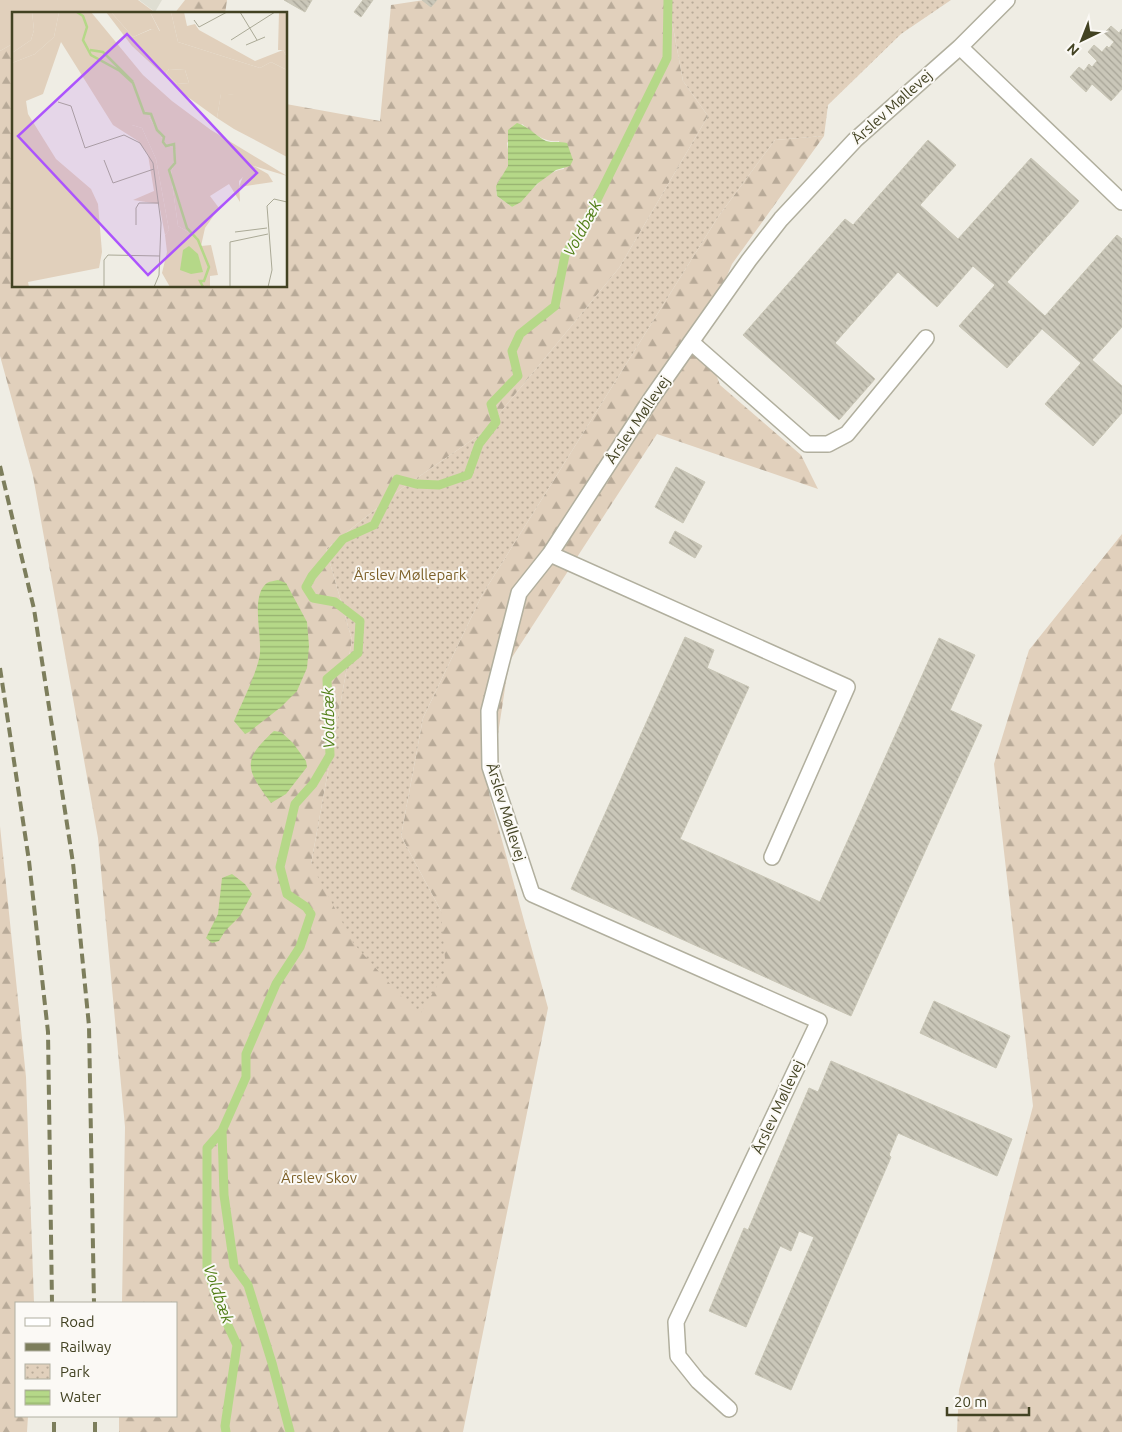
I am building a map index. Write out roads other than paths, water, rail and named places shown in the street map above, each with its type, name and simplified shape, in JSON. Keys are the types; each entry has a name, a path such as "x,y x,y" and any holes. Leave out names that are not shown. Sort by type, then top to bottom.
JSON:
{"street":[{"name":"Årslev Møllevej","path":"729,1409 698,1382 678,1356 676,1322 819,1021 532,894 490,767 489,711 519,593 550,554 651,399 749,260 781,219 855,140 960,46 1007,0"},
{"path":"960,46 1122,202"},
{"path":"691,342 807,444 828,444 847,434 926,338"},
{"path":"550,554 847,687 772,857"}],"water":[{"path":"517,123 525,126 546,141 567,143 573,160 570,166 556,170 537,184 521,202 512,207 497,196 496,186 508,166 508,130"},
{"path":"278,580 286,583 307,622 309,646 307,668 297,691 281,707 245,734 234,721 259,659 259,598 262,589 267,583"},
{"path":"274,731 281,732 293,743 306,761 307,767 286,794 271,803 256,782 251,766 256,750"},
{"path":"232,874 245,884 252,894 240,916 225,931 219,941 212,943 206,938 218,914 222,878"}],"waterway":[{"name":"Voldbæk","path":"290,1432 272,1363 248,1285 234,1266 224,1195 222,1131 246,1077 246,1054 276,984 300,947 311,914 306,907 287,894 280,867 295,804 313,784 330,755 327,679 358,653 360,621 335,602 313,598 306,587 312,576 343,539 374,525 397,479 416,484 439,485 468,475 479,444 496,422 491,404 518,376 512,351 520,334 555,306 565,255 588,218 667,58 668,0"},
{"name":"Voldbæk","path":"222,1131 207,1148 207,1268 219,1306 237,1345 225,1426 226,1432"}],"railway":[{"path":"0,466 34,609 73,863 89,1026 94,1302"},
{"path":"0,668 29,861 48,1032 52,1302"},
{"path":"54,1417 54,1432"},
{"path":"95,1417 95,1432"}],"park label":[{"name":"Årslev Møllepark","path":"410,575"},
{"name":"Årslev Skov","path":"319,1178"}]}
